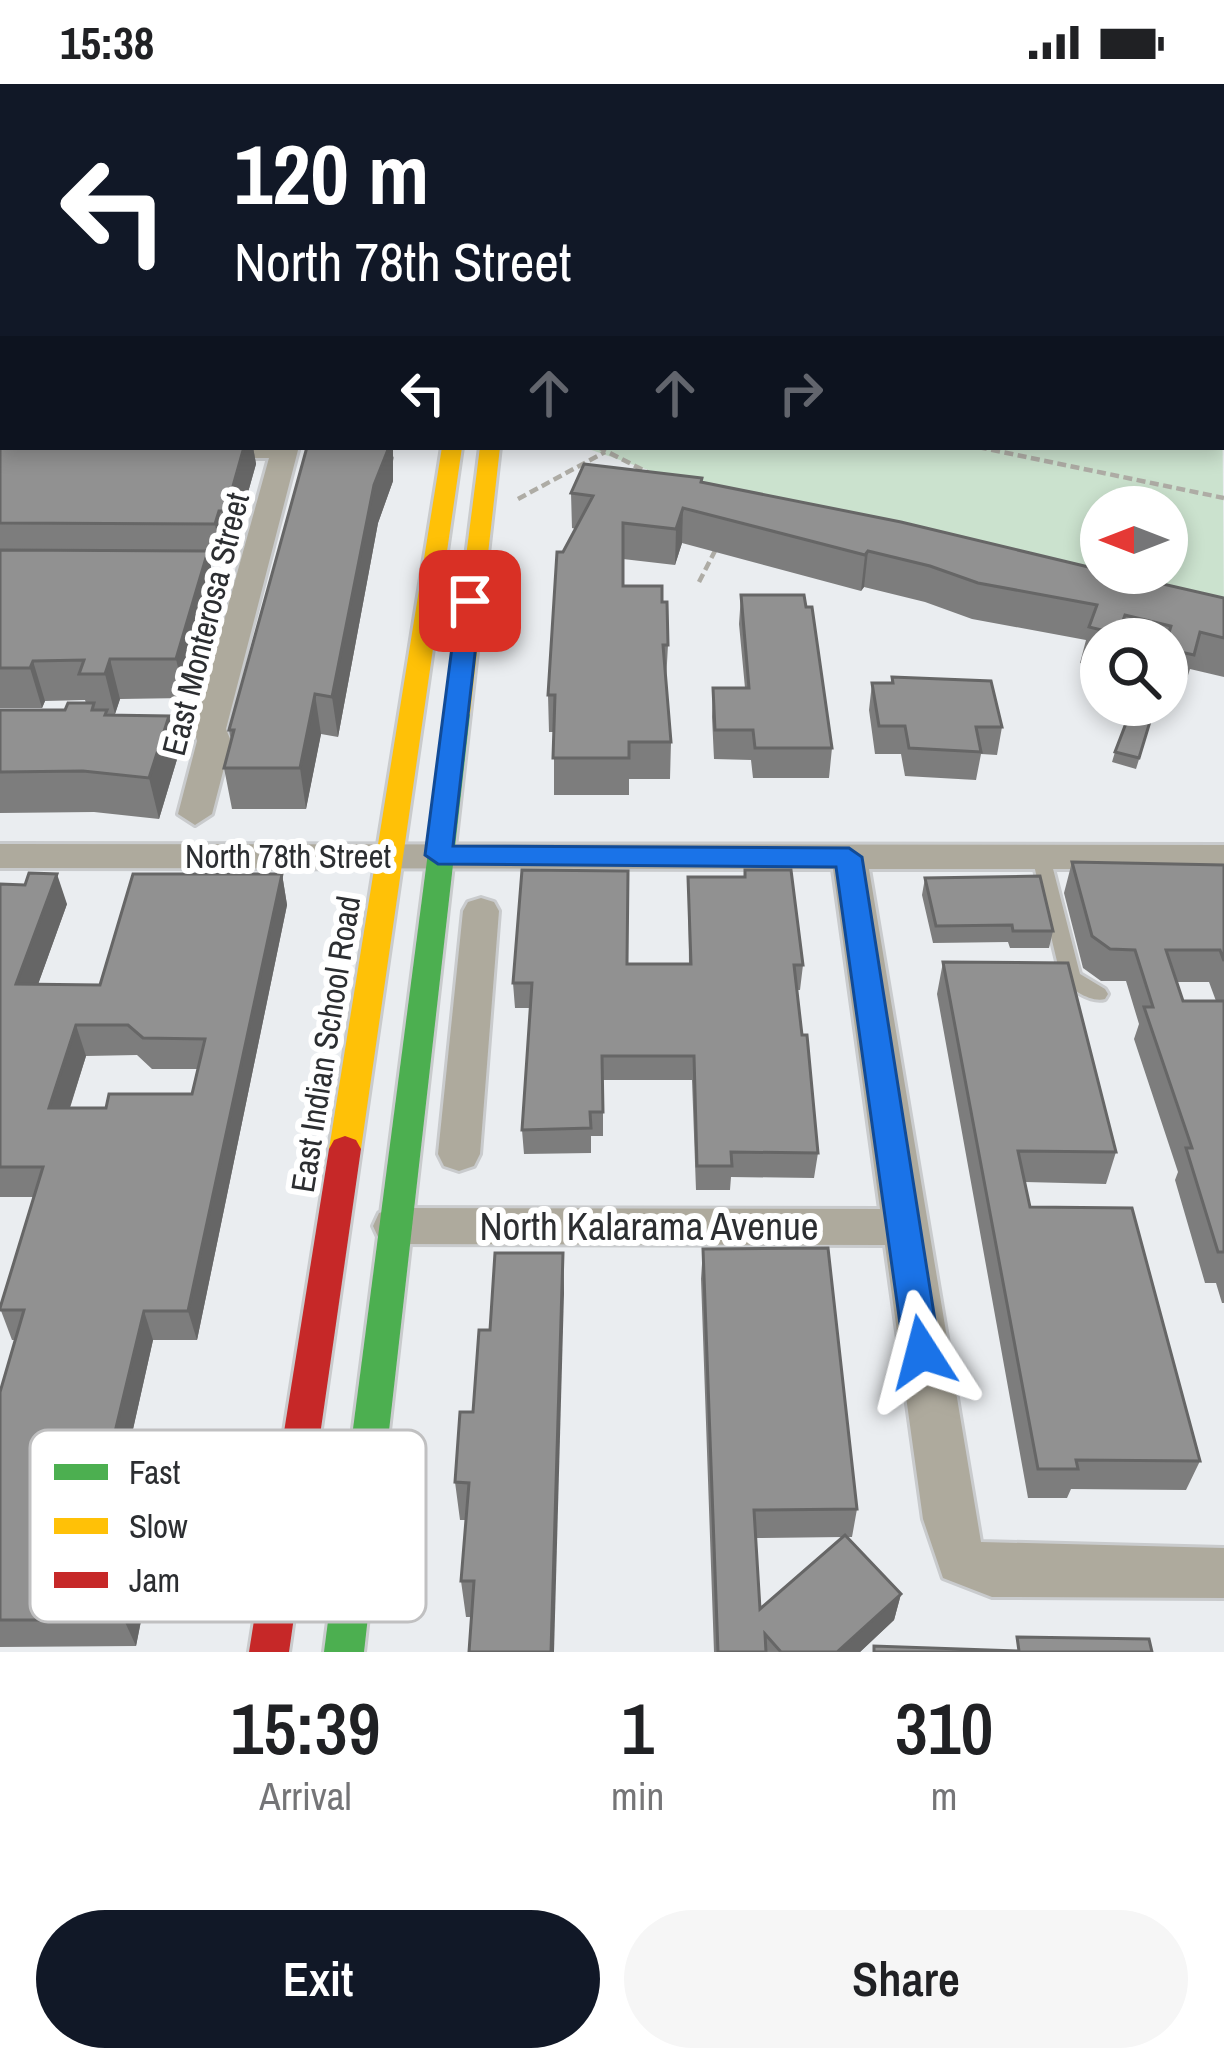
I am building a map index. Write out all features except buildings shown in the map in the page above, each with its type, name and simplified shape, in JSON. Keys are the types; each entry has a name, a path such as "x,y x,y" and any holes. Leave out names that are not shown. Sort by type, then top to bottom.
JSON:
{"main road":[{"name":"East Indian School Road","path":"303,1430 452,450"},
{"path":"370,1430 490,450"},
{"name":"East Indian School Road","path":"269,1652 274,1622"},
{"path":"344,1652 348,1622"}],"street":[{"name":"East Monterosa Street","path":"190,450 285,450 241,576 199,729 214,742 195,814"},
{"name":"North 78th Street","path":"0,856 1224,857"},
{"path":"849,857 948,1519 962,1559 992,1572 1224,1573"},
{"path":"407,1123 460,1138 482,911"},
{"path":"424,983 475,983"},
{"name":"North Kalarama Avenue","path":"394,1226 903,1227"}],"lane":[{"path":"1041,857 1071,978 1098,994"}],"path":[{"path":"602,450 655,475"},
{"path":"992,450 1224,498"},
{"path":"515,500 605,452"},
{"path":"699,582 719,536"}],"green space":[{"path":"592,450 1223,450 1224,616 1135,594 1188,594 1188,486 1080,486 1080,580 685,483"}],"traffic: fast":[{"path":"371,1430 458,714"},
{"path":"344,1652 348,1622"}],"traffic: slow":[{"path":"345,1149 452,450"},
{"path":"458,714 490,450"}],"traffic: jam":[{"path":"303,1430 345,1149"},
{"path":"269,1652 274,1622"}],"route":[{"path":"470,601 438,855 849,857 922,1352"}]}
